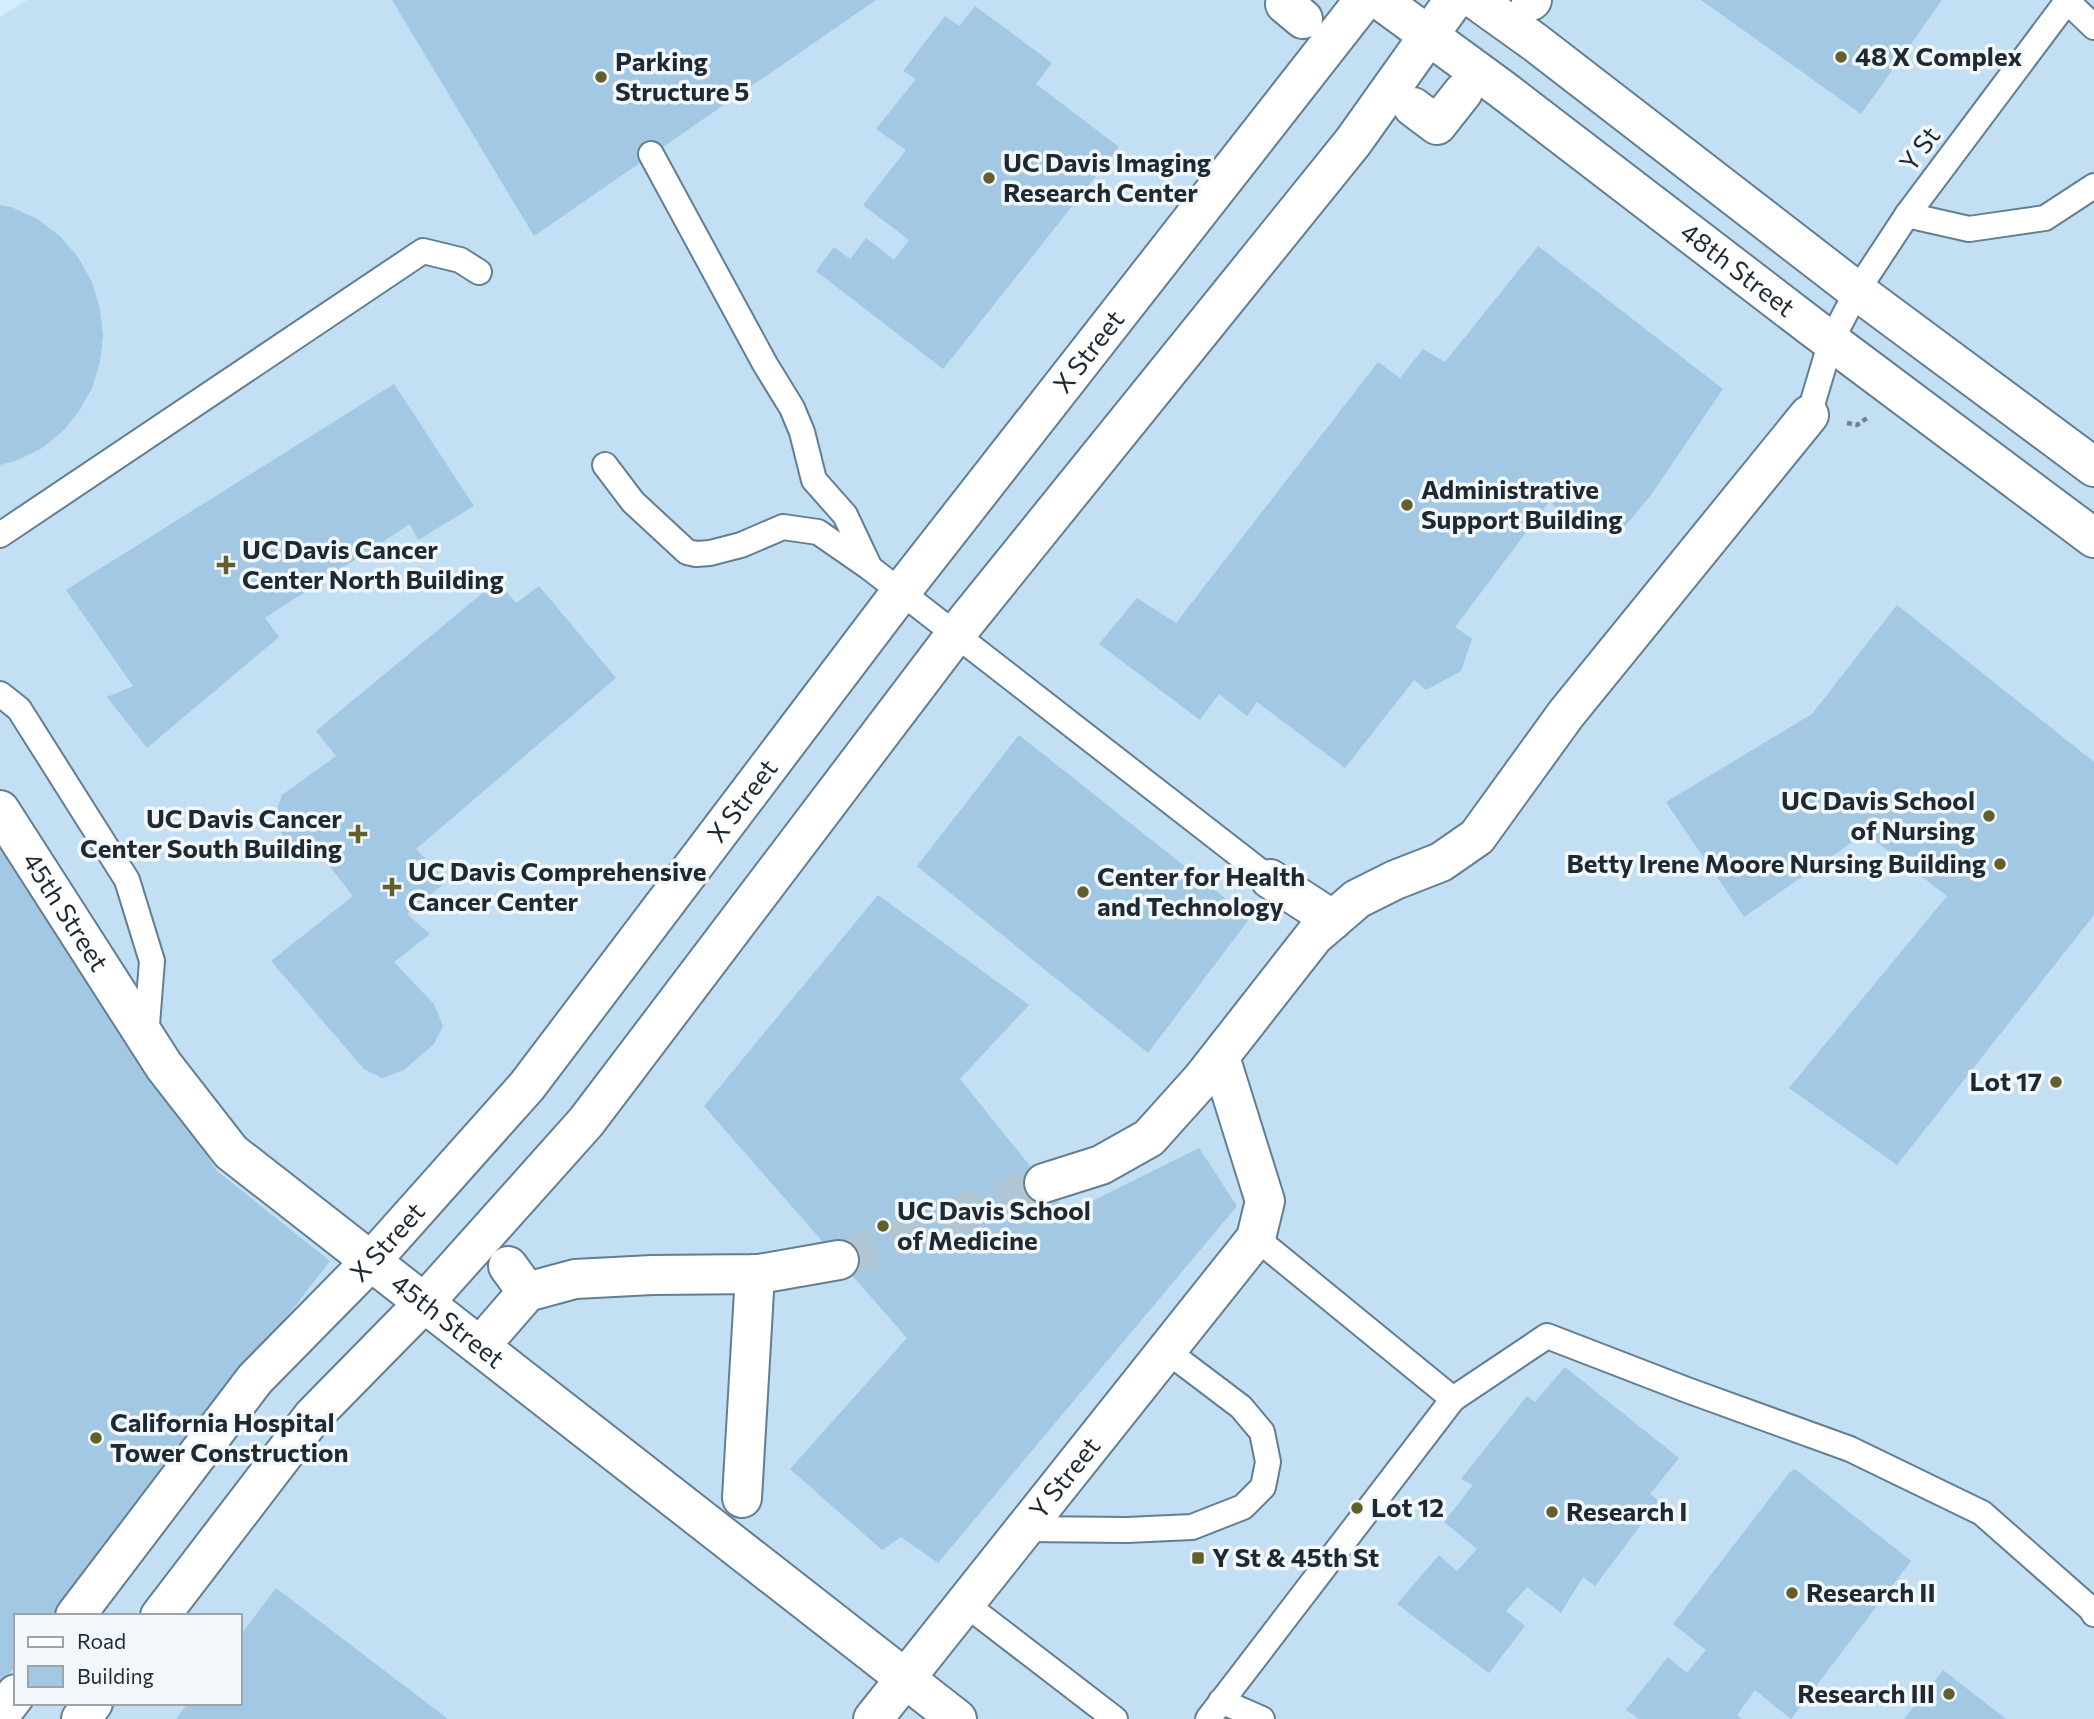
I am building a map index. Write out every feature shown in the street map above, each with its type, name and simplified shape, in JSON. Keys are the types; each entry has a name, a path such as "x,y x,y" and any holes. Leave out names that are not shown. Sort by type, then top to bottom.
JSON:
{"street":[{"name":"X Street","path":"77,1614 255,1379 370,1261 527,1086 900,593 1364,0"},
{"name":"48th Street","path":"1380,0 2094,538"},
{"path":"162,1614 313,1416 424,1303 586,1122 955,635 1353,142 1454,0"},
{"path":"1476,0 1536,43 1857,291 2094,467"},
{"path":"1430,129 1464,92"},
{"path":"1044,1183 1101,1165 1149,1138 1220,1057 1314,936 1357,899 1441,862 1477,837 1566,714 1809,415"},
{"name":"45th Street","path":"0,810 164,1066 231,1152 957,1719"},
{"path":"1270,879 1333,920"},
{"path":"1220,1057 1265,1201 1256,1238"},
{"name":"Y Street","path":"873,1719 1256,1238"},
{"path":"494,1330 518,1279 755,1274 839,1260"},
{"path":"742,1498 755,1274"},
{"path":"0,1715 14,1697"}],"lane":[{"path":"2068,1 2094,27"},
{"name":"Y St","path":"1809,415 1830,341 1857,291 1907,215 2068,1"},
{"path":"651,155 765,364 792,408 802,432 814,480 845,515 870,568"},
{"path":"1907,215 1969,229 2045,218 2094,186"},
{"path":"0,534 424,251 460,260 479,272"},
{"path":"605,465 633,502 687,552 710,553 741,545 783,527 818,532 870,568 1270,879"},
{"path":"0,694 19,709 127,880 152,961 146,1037"},
{"path":"1256,1238 1453,1399"},
{"path":"1262,1719 1214,1710 1453,1399 1547,1336 1850,1449 1982,1513 2094,1614"},
{"path":"1023,1529 1127,1530 1192,1527 1243,1507 1263,1487 1268,1462 1262,1432 1241,1407 1167,1351"},
{"path":"964,1603 1115,1719"}],"shaded area":[{"path":"27,0 2094,0 2094,1719 0,1719 0,17"}],"building":[{"name":"Parking Structure 5","path":"392,0 876,0 534,236"},
{"name":"48 X Complex","path":"1701,0 1942,0 1861,114"},
{"name":"UC Davis Imaging Research Center","path":"975,6 1052,63 1036,84 1119,147 943,369 816,271 834,247 850,259 866,238 894,260 909,240 863,205 906,150 876,129 916,79 903,71 945,16 959,26"},
{"path":"0,205 37,219 60,236 78,257 92,282 100,309 103,336 100,362 92,388 79,411 63,431 42,448 18,460 0,465"},
{"name":"Administrative Support Building","path":"1538,246 1723,389 1651,495 1620,532 1585,508 1574,521 1549,502 1455,627 1472,639 1461,671 1426,690 1414,680 1345,768 1257,702 1247,716 1219,694 1200,720 1099,644 1137,598 1176,623 1378,362 1400,378 1423,349 1445,362"},
{"name":"UC Davis Cancer Center North Building","path":"394,384 474,506 418,540 410,524 265,618 279,637 147,748 107,697 133,686 66,590"},
{"name":"UC Davis Cancer Center South Building","path":"497,581 516,603 539,586 616,678 416,849 447,881 407,914 430,934 394,962 434,1004 443,1026 434,1044 404,1070 382,1078 364,1069 271,961 353,896 316,849 305,859 290,844 275,825 278,806 282,795 336,756 316,731"},
{"name":"Betty Irene Moore Nursing Building","path":"1897,605 2094,762 2094,915 1897,1165 1789,1088 1947,896 1865,833 1744,917 1666,802 1812,714"},
{"name":"Center for Health and Technology","path":"1019,735 1250,918 1148,1053 917,866"},
{"name":"California Hospital Tower Construction","path":"0,838 217,1171 330,1261 56,1614 14,1614 14,1668 0,1685"},
{"name":"UC Davis School of Medicine","path":"878,895 1029,1005 960,1079 1068,1213 1199,1148 1237,1206 938,1563 901,1537 882,1550 790,1469 907,1338 704,1106"},
{"name":"Research I","path":"1565,1367 1679,1458 1650,1494 1659,1501 1595,1586 1583,1577 1561,1613 1527,1587 1506,1611 1525,1626 1489,1673 1397,1604 1439,1555 1457,1571 1477,1549 1444,1522 1473,1485 1461,1479 1527,1396 1535,1402"},
{"name":"Research II","path":"1795,1469 1911,1561 1791,1719 1755,1690 1737,1715 1742,1719 1639,1719 1626,1710 1668,1657 1687,1673 1706,1650 1673,1624"},
{"path":"276,1588 448,1719 176,1719 186,1705 242,1705 242,1633"},
{"name":"Research III","path":"1943,1670 2006,1719 1904,1719"}],"tunnel":[{"path":"839,1260 1044,1183"}],"place":[{"name":"48 X Complex","path":"1841,57"},
{"name":"Parking Structure 5","path":"601,77"},
{"name":"UC Davis Imaging Research Center","path":"989,178"},
{"name":"Administrative Support Building","path":"1407,505"},
{"name":"UC Davis Cancer Center North Building","path":"226,565"},
{"name":"UC Davis School of Nursing","path":"1989,816"},
{"name":"UC Davis Cancer Center South Building","path":"358,834"},
{"name":"Betty Irene Moore Nursing Building","path":"2000,864"},
{"name":"UC Davis Comprehensive Cancer Center","path":"392,887"},
{"name":"Center for Health and Technology","path":"1083,892"},
{"name":"Lot 17","path":"2056,1082"},
{"name":"UC Davis School of Medicine","path":"883,1226"},
{"name":"California Hospital Tower Construction","path":"96,1438"},
{"name":"Lot 12","path":"1357,1508"},
{"name":"Research I","path":"1552,1512"},
{"name":"Y St & 45th St","path":"1198,1558"},
{"name":"Research II","path":"1792,1593"},
{"name":"Research III","path":"1949,1694"}]}
